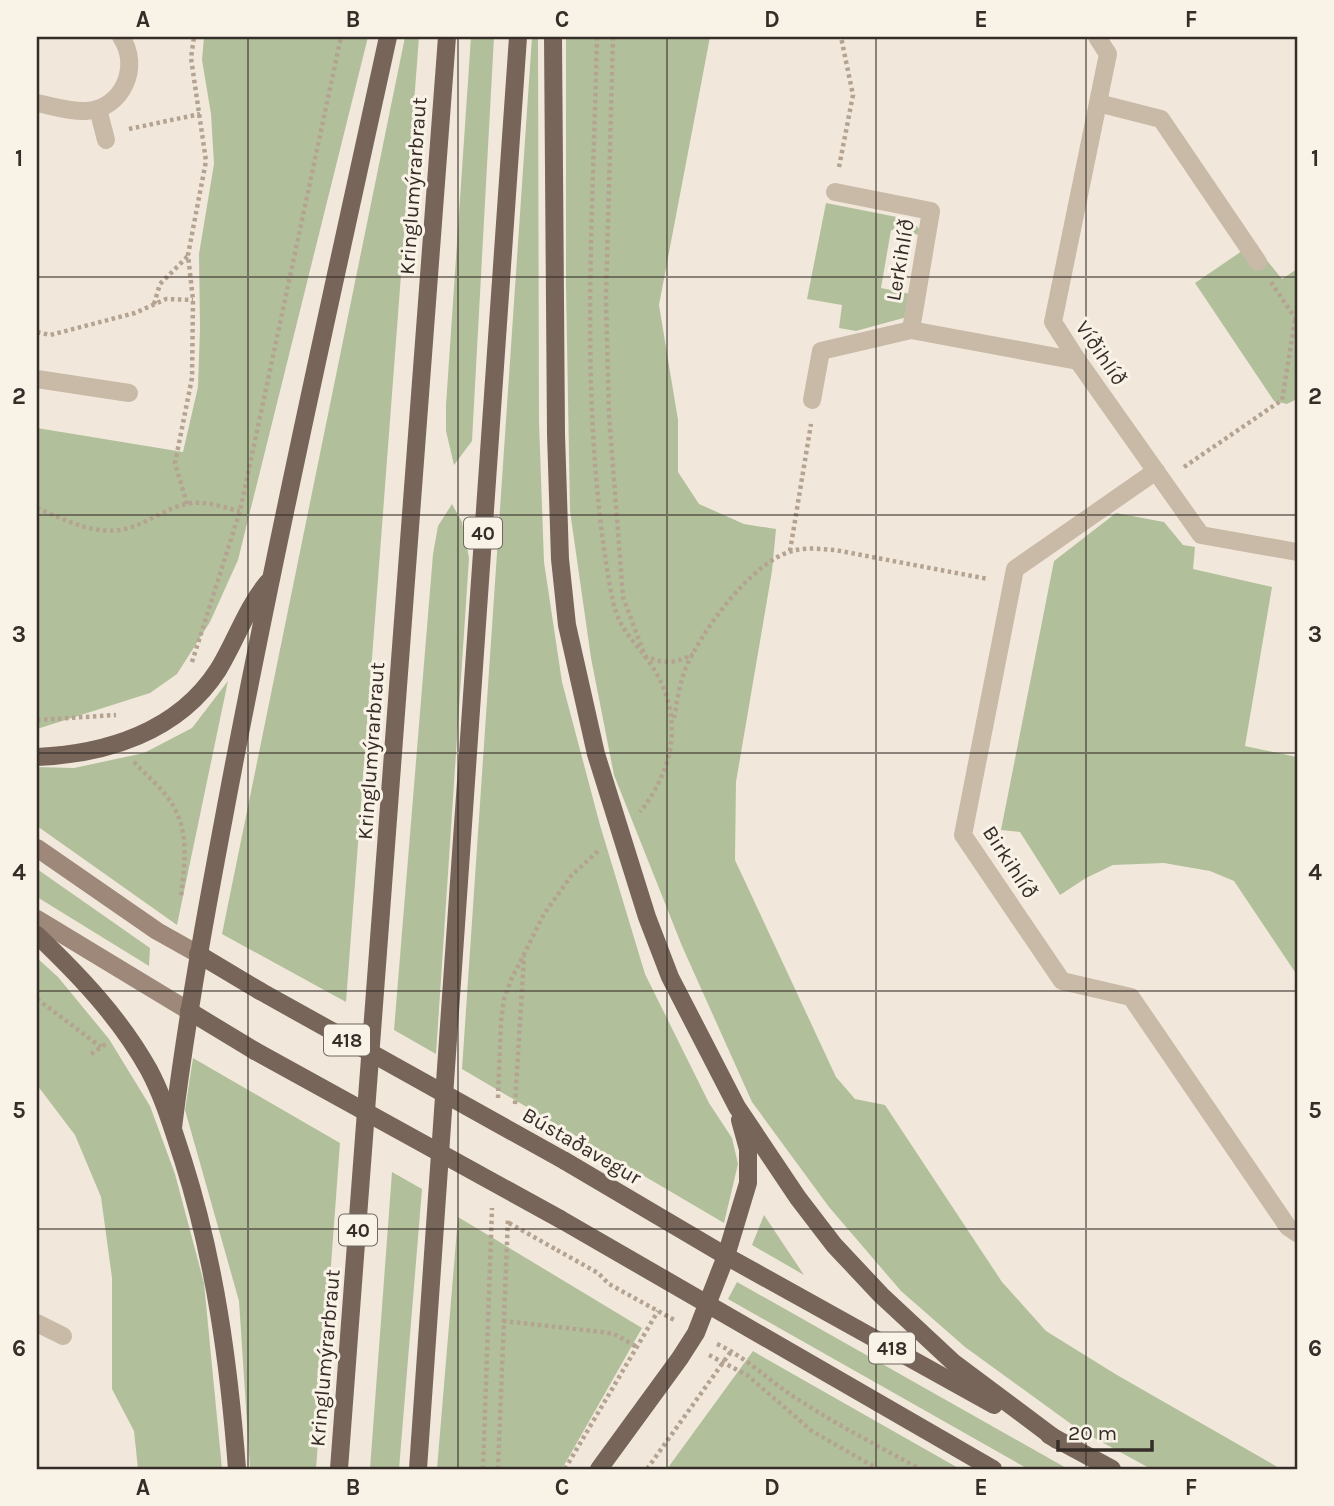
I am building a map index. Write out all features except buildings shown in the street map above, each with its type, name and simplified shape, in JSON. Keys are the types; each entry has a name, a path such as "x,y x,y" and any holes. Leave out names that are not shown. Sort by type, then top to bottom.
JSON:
{"main road":[{"path":"173,1128 198,954 270,579 388,37"},
{"name":"Kringlumýrarbraut","path":"339,1469 447,37"},
{"name":"40","path":"418,1469 518,37"},
{"path":"552,37 559,559 567,625 596,754 647,917 670,977 737,1107 798,1198 834,1245 881,1295 954,1363 1057,1440"},
{"path":"37,757 84,753 125,742 156,728 180,712 200,694 217,671 255,598 270,579"},
{"name":"Bústaðavegur","path":"37,848 157,930 260,991 565,1161 726,1256 1112,1469"},
{"path":"37,919 189,1011"},
{"path":"37,935 78,974 124,1032 149,1071 173,1128 206,1241 223,1333 237,1469"},
{"name":"418","path":"189,1011 255,1051 560,1219 993,1469"},
{"path":"599,1469 680,1359 696,1333 708,1304 748,1183 748,1149 737,1107"}],"street":[{"path":"37,103 85,112 111,102 121,92 127,80 129,54 121,37"},
{"name":"Víðihlíð","path":"1097,37 1108,54 1053,322 1201,535 1297,552"},
{"path":"1098,103 1161,119 1258,262"},
{"path":"98,109 106,137"},
{"name":"Lerkihlíð","path":"835,192 931,211 911,330"},
{"name":"Lerkihlíð","path":"812,400 821,351 911,330 1078,361"},
{"path":"37,379 129,393"},
{"name":"Birkihlíð","path":"1159,477 1015,569 963,835 1062,981 1131,997 1288,1227 1297,1233"},
{"path":"37,1323 63,1336"}],"path":[{"path":"187,504 175,463 192,377 193,300 188,255 206,160 191,58 194,37"},
{"path":"189,670 240,511 341,37"},
{"path":"597,37 591,308 593,416 600,519 614,610 623,630 645,656 658,662 671,663 693,654"},
{"path":"613,37 606,299 609,415 623,597 645,656 667,696 673,726"},
{"path":"835,192 853,95 841,37"},
{"path":"106,137 200,114"},
{"path":"154,304 160,284 188,255"},
{"path":"1159,477 1282,400 1296,321 1258,262"},
{"path":"37,332 50,335 135,313 166,299 193,300"},
{"path":"790,551 811,430"},
{"path":"37,508 77,525 99,530 120,530 195,502 240,511"},
{"path":"639,813 653,795 665,769 679,692 693,654 716,615 761,568 790,551 835,550 1013,583"},
{"path":"37,720 115,715 126,711"},
{"path":"131,758 166,795 179,816 185,835 186,856 181,900"},
{"path":"524,955 544,914 564,886 598,851"},
{"path":"37,999 101,1047 91,1054"},
{"path":"557,1250 586,1266 609,1284 680,1323"},
{"path":"565,1469 658,1311"},
{"path":"503,1321 602,1332 637,1347"},
{"path":"715,1343 755,1365 783,1389 815,1409 920,1469"},
{"path":"647,1469 732,1350"},
{"path":"706,1353 747,1375 812,1431 878,1469"}],"green space":[{"path":"204,37 368,37 238,560 210,622 177,674 150,693 37,729 37,428 183,452 198,387 199,254 214,164 211,114 202,60"},
{"path":"405,37 419,37 346,1002 222,934"},
{"path":"471,37 494,37 472,441 454,465 446,431 446,405"},
{"path":"532,37 538,37 539,422 544,562 562,682 600,825 645,974 709,1103 732,1138 738,1164 724,1223 462,1069"},
{"path":"566,37 710,37 659,305 678,420 678,472 699,504 744,524 776,529 772,571 736,782 735,860 836,1077 855,1099 885,1105 1002,1282 1046,1331 1281,1469 1151,1469 1078,1429 965,1347 901,1291 829,1207 752,1102 682,946 614,775 591,658 570,511 566,287"},
{"path":"826,203 912,220 920,230 920,235 891,230 881,288 911,294 907,317 856,331 839,328 842,305 807,299"},
{"path":"1242,251 1265,258 1282,279 1297,269 1297,399 1287,404 1274,401 1195,283"},
{"path":"452,504 462,522 469,558 436,1054 394,1030 433,554 438,526"},
{"path":"1116,513 1164,522 1183,545 1195,547 1193,569 1272,587 1245,746 1297,757 1297,975 1234,881 1210,871 1164,863 1113,865 1060,895 1020,832 1001,830 1054,561"},
{"path":"228,681 177,925 37,826 37,767 74,768 144,753 192,728"},
{"path":"37,869 150,948 149,966 37,897"},
{"path":"37,958 58,977 109,1039 150,1106 175,1174 204,1283 222,1469 138,1469 134,1431 112,1389 112,1278 101,1197 75,1135 37,1085"},
{"path":"193,1058 340,1143 316,1469 250,1469 239,1301 185,1110"},
{"path":"392,1172 422,1189 399,1469 370,1469"},
{"path":"764,1215 804,1275 752,1245"},
{"path":"458,1217 642,1328 562,1469 437,1469"},
{"path":"737,1282 1068,1469 1028,1469 728,1299"},
{"path":"753,1351 763,1357 960,1469 667,1469"}]}
